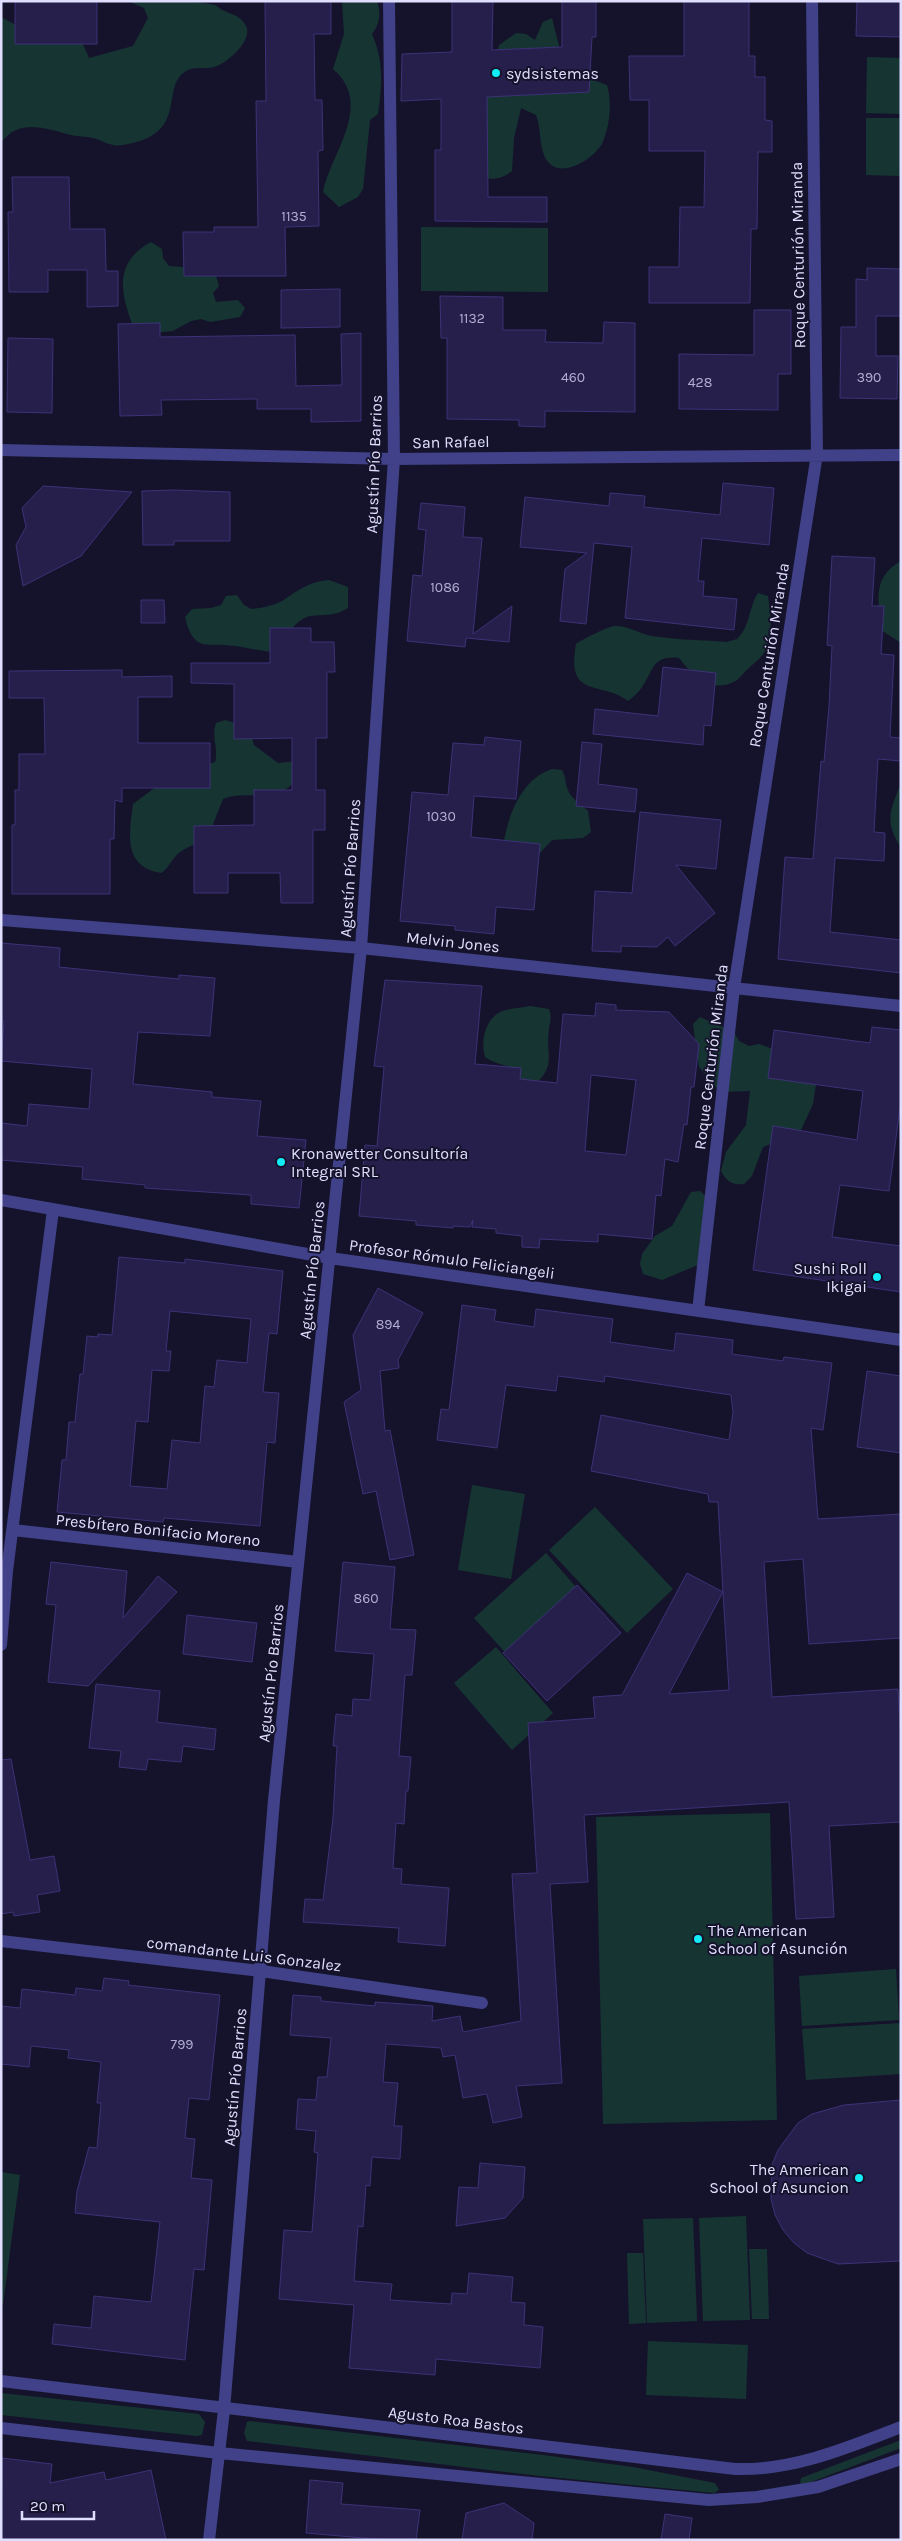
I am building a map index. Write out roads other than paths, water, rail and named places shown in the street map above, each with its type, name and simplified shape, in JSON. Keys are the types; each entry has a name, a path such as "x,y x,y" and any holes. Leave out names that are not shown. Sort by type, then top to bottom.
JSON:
{"street":[{"name":"Agustín Pío Barrios","path":"209,2540 224,2410 274,1800 361,948 394,459 389,1"},
{"name":"Roque Centurión Miranda","path":"698,1311 734,988 817,454 812,1"},
{"name":"San Rafael","path":"1,450 394,459 817,454 901,455"},
{"name":"Melvin Jones","path":"1,920 361,948 901,1006"},
{"name":"Profesor Rómulo Feliciangeli","path":"1,1200 330,1258 901,1340"},
{"path":"1,1645 13,1530 53,1210"},
{"name":"Presbítero Bonifacio Moreno","path":"13,1530 298,1562"},
{"name":"comandante Luis Gonzalez","path":"1,1941 261,1971 482,2004"},
{"name":"Agusto Roa Bastos","path":"1,2382 735,2470 751,2470 792,2464 844,2449 901,2427"},
{"path":"1,2428 219,2453 709,2500 757,2498 818,2487 901,2459"}],"place":[{"name":"sydsistemas","path":"496,73"},
{"name":"Kronawetter Consultoría Integral SRL","path":"281,1162"},
{"name":"Sushi Roll Ikigai","path":"877,1277"},
{"name":"The American School of Asunción","path":"698,1939"},
{"name":"The American School of Asuncion","path":"859,2178"}]}
